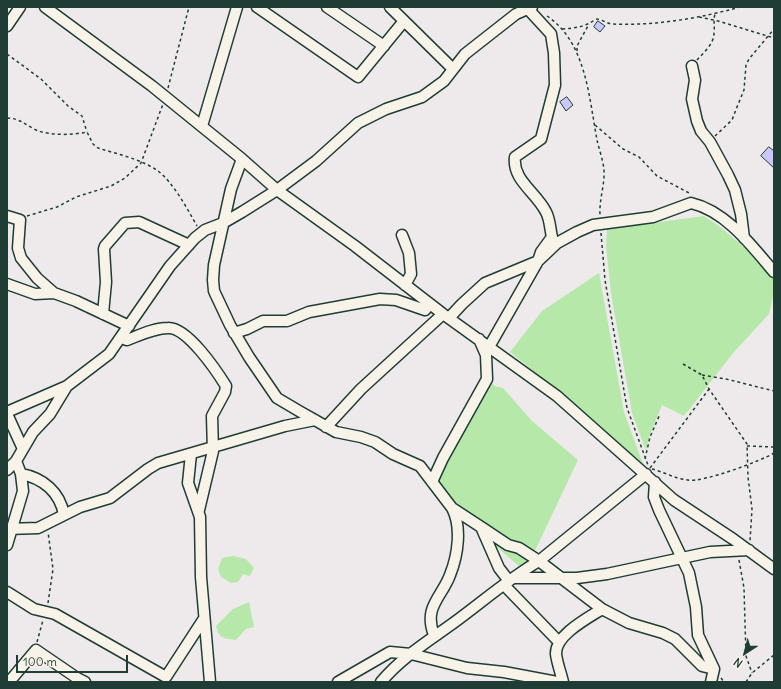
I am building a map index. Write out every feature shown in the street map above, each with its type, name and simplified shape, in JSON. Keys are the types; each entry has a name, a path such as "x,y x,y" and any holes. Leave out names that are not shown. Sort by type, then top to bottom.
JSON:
{"street":[{"path":"7,26 20,7"},
{"path":"45,7 166,97 278,190 446,316 557,396 648,471 655,482 674,500 749,550 774,569"},
{"path":"202,126 237,7"},
{"path":"258,7 358,77 404,21"},
{"path":"326,7 384,46"},
{"path":"390,7 453,69"},
{"path":"23,449 7,413 67,386 109,354 154,287 200,234 205,230 223,223 278,190 316,161 358,123 386,109 422,96 444,81 465,54 516,14 530,8 551,34 554,53 555,85 541,139 515,157 514,165 517,176 532,192 547,213 552,237 540,252 538,261"},
{"path":"692,66 696,80 692,99 695,113 701,131 713,147 735,190 741,214 744,238"},
{"path":"242,159 230,189 214,265 214,291 234,333 278,398 326,427 346,435 361,436 376,442 393,454 420,466 452,508 458,520 456,547 450,575 433,605 431,622 434,635"},
{"path":"489,347 538,261 557,243 593,225 652,217 691,203 697,204 726,222 744,238 774,272"},
{"path":"7,216 20,220 18,248 21,258 37,278 54,293 76,301 129,326"},
{"path":"104,314 106,282 104,249 125,223 139,222 189,245"},
{"path":"402,235 409,253 411,274 405,285"},
{"path":"326,427 361,389 486,283 538,261"},
{"path":"7,284 35,294 54,293"},
{"path":"234,333 247,329 263,321 287,321 309,312 380,299 396,300 425,310 430,304"},
{"path":"121,338 127,340 146,332 167,328 177,329 188,338 226,386 225,392 212,416 214,446 199,510 203,620 210,682"},
{"path":"432,482 443,458 487,379 486,355 479,339"},
{"path":"7,470 16,461 33,432 50,414 67,386"},
{"path":"9,529 38,528 80,507 88,506 115,496 148,469 158,463 284,426 314,420"},
{"path":"191,454 188,482 199,510"},
{"path":"7,545 9,529 23,491 21,474 16,461"},
{"path":"381,682 395,667 434,635 540,561 648,471"},
{"path":"21,474 37,478 48,487 59,498 64,515"},
{"path":"655,482 654,497 658,510 689,573 698,635 714,669 711,682"},
{"path":"452,508 508,545 519,548 540,561 602,609 629,623 663,633 675,639 702,666 714,669"},
{"path":"481,527 499,568 559,642"},
{"path":"509,582 608,574 710,552 749,550"},
{"path":"7,592 34,609 46,611 64,619 164,680 203,620"},
{"path":"563,682 556,655 559,642 585,620 602,609"},
{"path":"9,682 36,650 85,682"},
{"path":"338,682 385,654 411,654 467,668 504,672 557,682"}],"path":[{"path":"20,220 32,214 57,207 76,197 111,186 125,178 142,163 166,97 189,7"},
{"path":"562,29 580,27 589,24 596,18 611,24 654,22 697,17 740,7"},
{"path":"749,7 756,7"},
{"path":"692,66 712,43 714,34 713,20 716,13"},
{"path":"697,17 713,20 774,38"},
{"path":"577,53 578,46 589,24"},
{"path":"713,147 716,134 732,120 744,90 746,65 749,59 774,29"},
{"path":"7,54 41,79 68,106 82,116 87,132 93,144 98,148 142,163 162,174 188,210 200,234"},
{"path":"7,118 24,122 36,130 44,132 73,135 87,132"},
{"path":"594,125 623,149 639,157 657,176 692,195"},
{"path":"683,364 702,375 726,379 774,392"},
{"path":"702,375 709,389 747,446 752,509 749,550"},
{"path":"709,389 648,471 689,481 712,476 763,459 774,453"},
{"path":"645,459 650,437 660,414"},
{"path":"747,446 774,447"},
{"path":"36,650 38,632 46,611 53,569 49,535 46,524"},
{"path":"738,551 744,588 746,656 752,673"},
{"path":"746,682 752,673 774,655"}],"green space":[{"path":"704,216 719,226 772,271 774,291 769,314 734,352 684,416 662,405 649,437 646,451 632,413 611,293 606,246 607,229"},
{"path":"599,273 624,412 644,467 564,396 510,352 542,311"},
{"path":"485,378 495,386 503,388 532,421 578,460 531,559 521,568 475,528 432,480"},
{"path":"233,556 246,559 254,568 250,576 243,574 238,582 231,583 221,577 218,569 222,558"},
{"path":"249,602 254,627 246,629 236,640 225,638 220,635 216,626 233,609"}],"building":[{"path":"598,21 605,26 600,32 594,27"},
{"path":"567,97 573,105 566,111 560,102"},
{"path":"769,147 774,151 774,168 761,156"}]}
